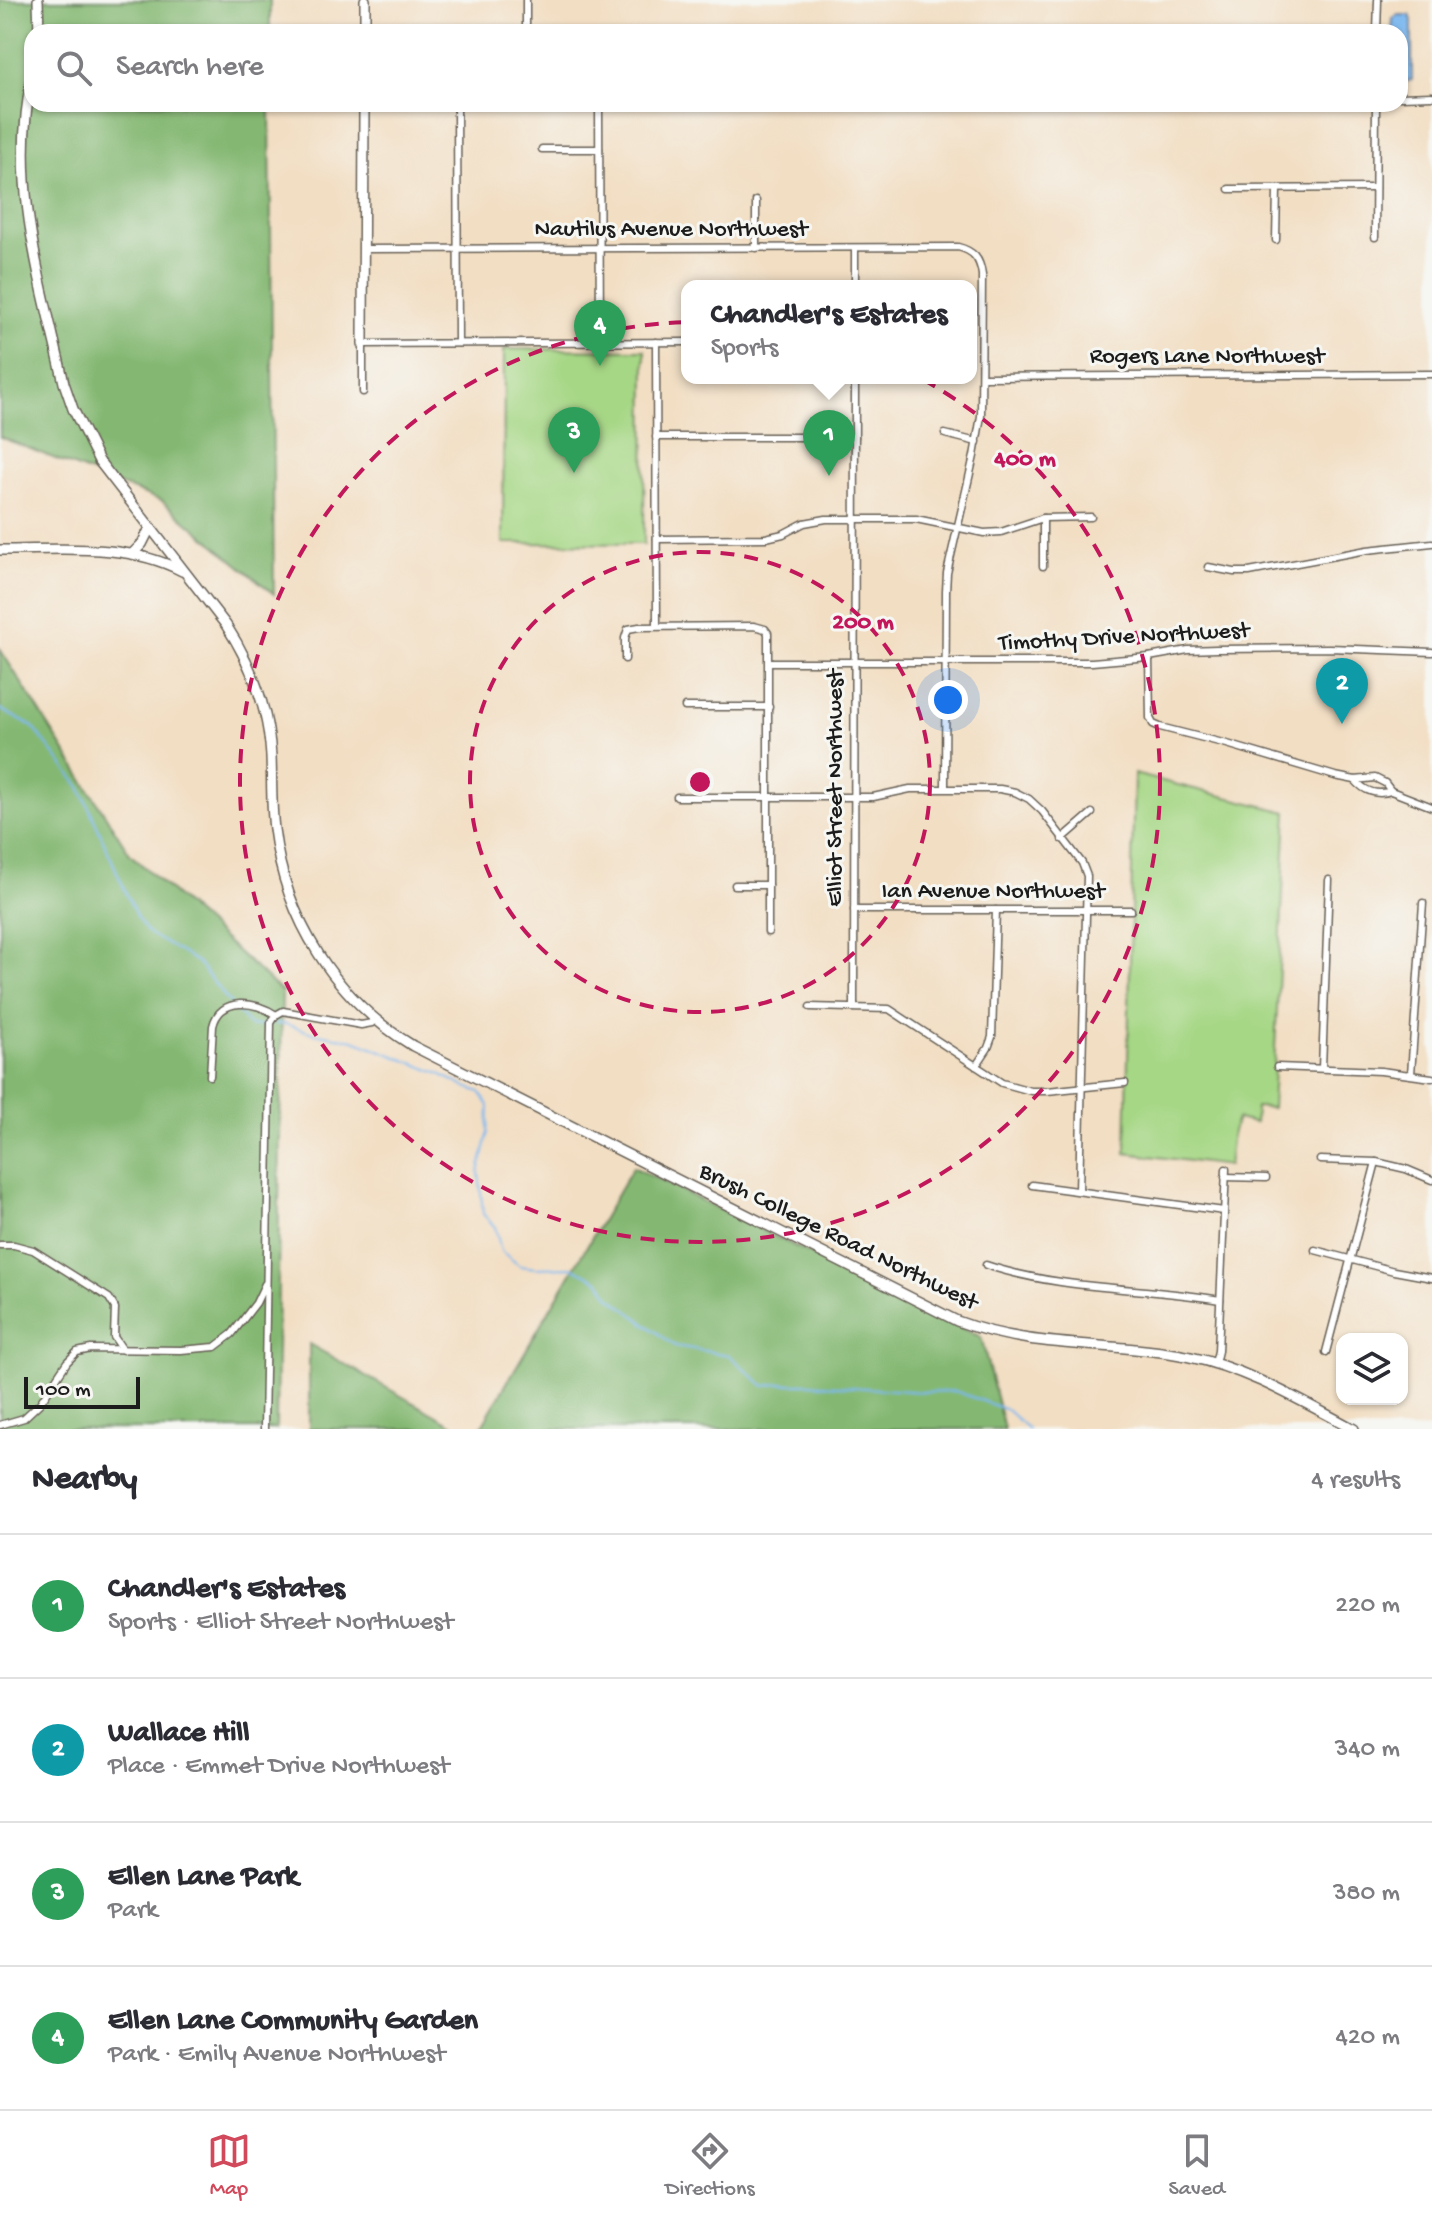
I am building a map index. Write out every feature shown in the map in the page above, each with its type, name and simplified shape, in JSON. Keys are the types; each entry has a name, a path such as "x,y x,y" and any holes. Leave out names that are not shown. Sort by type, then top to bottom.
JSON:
{"street":[{"path":"38,0 39,24"},
{"path":"365,0 365,24"},
{"path":"526,0 526,24"},
{"path":"1377,24 1378,0"},
{"path":"1408,97 1432,96"},
{"name":"Brush College Road Northwest","path":"27,112 24,136 26,209 64,383 73,409 99,461 240,647 267,724 276,849 291,901 321,960 375,1020 424,1052 957,1321 1034,1340 1169,1354 1215,1363 1354,1429"},
{"path":"363,392 364,112"},
{"path":"457,112 458,343"},
{"path":"599,112 600,343"},
{"path":"1375,237 1376,112"},
{"path":"542,149 599,149"},
{"path":"1229,189 1375,188"},
{"path":"1276,240 1277,189"},
{"path":"756,201 756,248"},
{"name":"Nautilus Avenue Northwest","path":"364,249 958,247 967,249 981,264 982,341"},
{"path":"855,248 855,280"},
{"path":"945,788 947,573 981,416 982,341 977,341"},
{"path":"656,342 657,626"},
{"path":"363,344 681,342"},
{"name":"Rogers Lane Northwest","path":"982,377 1432,374"},
{"name":"Elliot Street Northwest","path":"854,1006 855,384"},
{"path":"945,434 977,442"},
{"path":"656,437 855,437"},
{"path":"657,539 766,538 814,520 916,519 984,533 1001,532 1043,518 1091,517"},
{"path":"1043,518 1043,566"},
{"path":"133,553 150,528"},
{"path":"1208,567 1249,572 1355,552 1432,543"},
{"path":"0,550 133,553 185,573"},
{"path":"625,659 628,629 657,626 754,626 765,629 769,637 768,932"},
{"name":"Timothy Drive Northwest","path":"769,662 1092,662 1216,649 1330,648 1432,652"},
{"path":"1149,657 1150,718 1153,724 1335,776 1355,780 1375,778 1385,783 1391,791"},
{"path":"685,707 769,707"},
{"path":"1355,780 1368,791 1391,791 1432,807"},
{"path":"677,797 873,797 910,789 1000,789 1029,799 1042,811 1082,863 1087,876 1079,1191"},
{"path":"1062,839 1092,813"},
{"path":"1322,1068 1329,880"},
{"path":"735,885 768,885"},
{"path":"1411,1074 1423,903"},
{"name":"Ian Avenue Northwest","path":"854,910 1131,910"},
{"path":"976,1066 992,1037 996,910"},
{"path":"210,1076 213,1026 221,1010 233,1005 251,1004 276,1015 288,1011 361,1025 375,1020"},
{"path":"810,1007 889,1009 1002,1083 1031,1091 1125,1083"},
{"path":"264,1429 271,1027 276,1015"},
{"path":"1277,1067 1411,1074 1432,1078"},
{"path":"1320,1160 1376,1162 1406,1169 1432,1180"},
{"path":"1326,1352 1376,1162"},
{"path":"1215,1363 1225,1173 1266,1178"},
{"path":"1032,1185 1224,1211"},
{"path":"0,1245 33,1250 109,1298 115,1308 114,1337 123,1350"},
{"path":"1315,1250 1432,1278"},
{"path":"986,1265 1049,1281 1180,1293 1220,1300"},
{"path":"0,1425 24,1418 32,1411 77,1352 91,1349 181,1350 215,1347 232,1334 256,1303 267,1281"}],"green space":[{"path":"0,0 270,0 270,24 24,24 24,112 270,112 274,594 162,501 0,437"},
{"path":"504,349 645,350 644,544 503,543"},
{"path":"0,649 130,854 282,992 276,1429 0,1429"},
{"path":"1134,774 1287,812 1272,1108 1256,1107 1255,1123 1237,1119 1232,1132 1228,1166 1126,1153"},
{"path":"633,1167 981,1337 1004,1429 480,1429"},
{"path":"309,1344 460,1429 309,1429"}],"water":[{"path":"1410,15 1412,20 1412,80 1408,81 1408,24 1393,24 1393,18"}],"waterway":[{"path":"0,709 33,727 80,787 137,918 148,933 197,962 231,1004"},
{"path":"235,1009 250,1026 269,1025"},
{"path":"275,1024 354,1040 480,1092 489,1106 488,1135 479,1172 483,1214 495,1227 501,1251 520,1266 571,1267 600,1281 610,1297 675,1346 729,1355 764,1386 809,1384 923,1392 955,1391 1007,1410 1028,1429"}],"place":[{"name":"Ellen Lane Community Garden","path":"600,366"},
{"name":"Ellen Lane Park","path":"574,473"},
{"name":"Chandler's Estates","path":"829,476"},
{"name":"Wallace Hill","path":"1342,724"}]}
